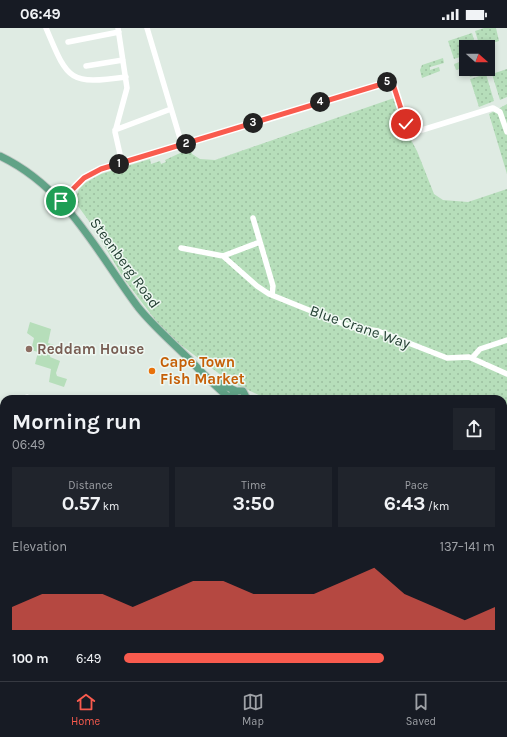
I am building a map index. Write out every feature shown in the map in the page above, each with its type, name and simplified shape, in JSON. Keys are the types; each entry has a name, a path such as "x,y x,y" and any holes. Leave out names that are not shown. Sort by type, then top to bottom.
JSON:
{"main road":[{"name":"Steenberg Road","path":"0,156 35,177 61,201 81,224 139,307 164,336 227,395"},
{"name":"Steenberg Road","path":"189,360 220,384 236,391 243,391 246,395"},
{"path":"234,395 236,391"}],"street":[{"path":"46,28 66,70 73,77 84,81 126,77"},
{"path":"147,28 182,145"},
{"path":"68,42 119,30 127,92 115,130 115,136 122,163"},
{"path":"86,66 123,60"},
{"path":"61,201 90,174 392,81 405,121 413,128 422,130 493,108 500,112 507,132"},
{"path":"115,130 171,109"},
{"path":"253,218 273,286 272,295"},
{"path":"181,248 223,256 260,242"},
{"name":"Blue Crane Way","path":"223,256 257,286 272,295 345,324 378,331 443,357 472,358 507,374"},
{"path":"472,358 480,349 507,340"}],"green space":[{"path":"484,28 496,28 499,41 495,42 495,40 478,40 475,31"},
{"path":"472,33 474,40 459,40 459,57 454,59 448,41"},
{"path":"443,58 444,63 430,67 430,70 439,67 440,71 422,78 420,70 422,65"},
{"path":"459,62 459,69 456,70 454,64"},
{"path":"507,69 507,97 500,100 493,76 495,76 495,73"},
{"path":"480,76 487,76 494,101 479,107 470,79"},
{"path":"394,98 402,123 417,151 434,194 443,200 468,202 507,189 507,395 259,395 229,381 166,334 124,279 94,228 78,206 77,195 79,189 85,183 101,174 150,159 151,164 160,161 161,164 166,162 165,160 191,148 192,154 200,159 215,160"},
{"path":"507,104 507,174 489,114"},
{"path":"30,322 51,329 48,343 54,345 50,357 60,361 56,373 57,376 67,379 64,387 49,382 51,369 35,364 38,352 31,350 34,338 27,333"}],"place":[{"name":"Reddam House","path":"29,349"},
{"name":"Cape Town Fish Market","path":"152,371"}],"route":[{"path":"61,201 84,178 101,169 392,81 406,124"}]}
